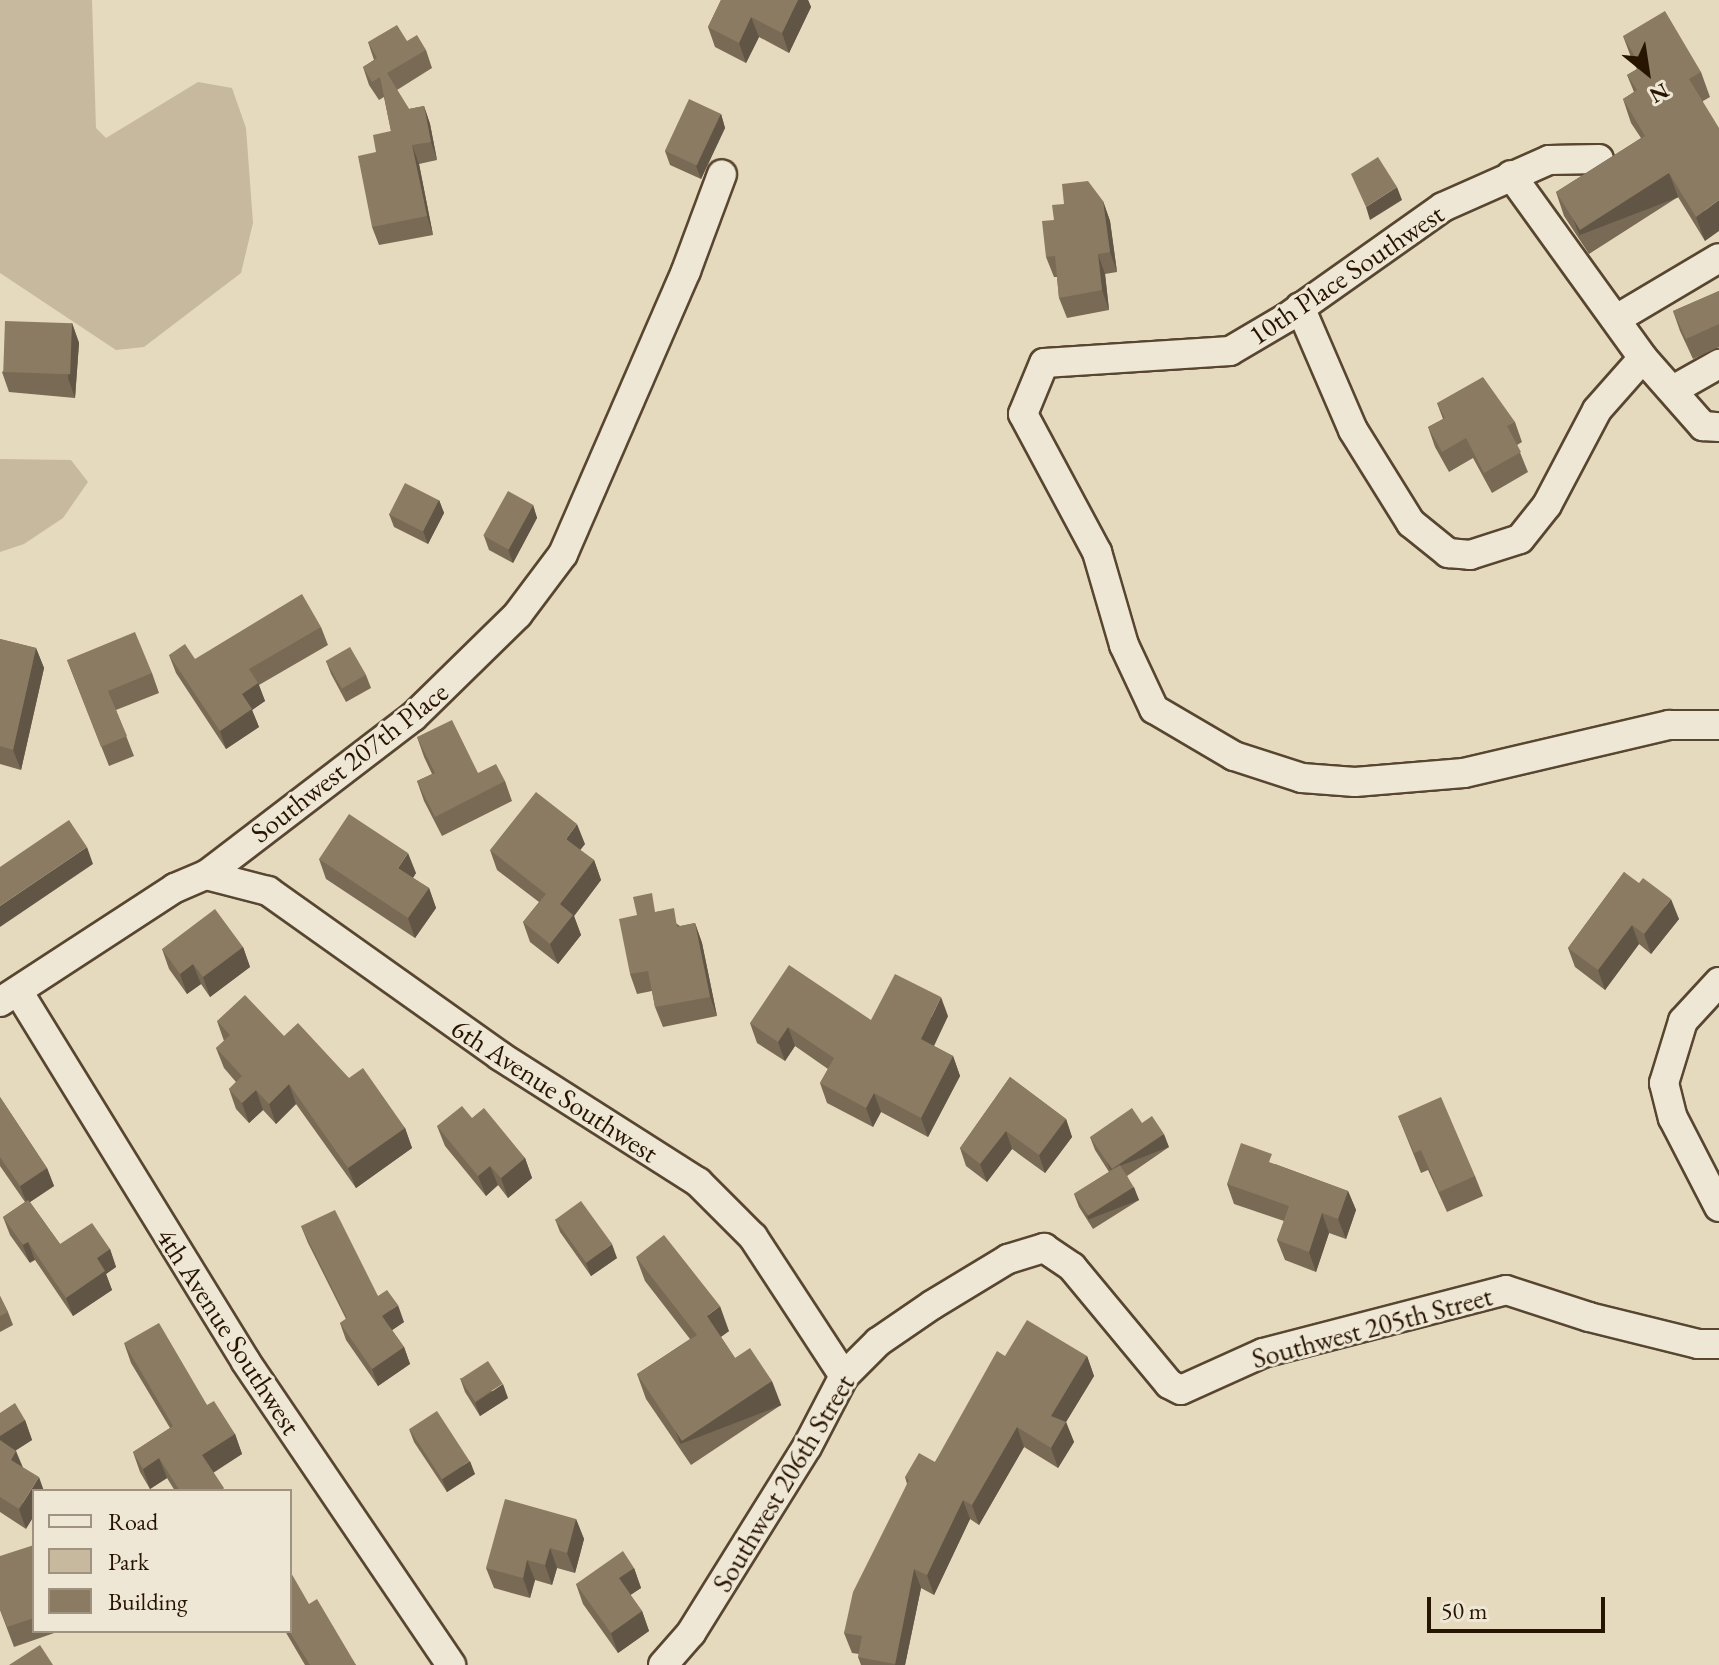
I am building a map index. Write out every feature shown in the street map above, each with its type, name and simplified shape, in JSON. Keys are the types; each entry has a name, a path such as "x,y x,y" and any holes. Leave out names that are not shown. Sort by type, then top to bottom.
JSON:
{"street":[{"name":"10th Place Southwest","path":"1599,159 1549,160 1443,207 1300,307 1230,351 1044,363 1023,414 1097,552 1124,645 1154,709 1234,756 1302,778 1355,782 1464,773 1669,725 1719,725"},
{"name":"Southwest 207th Place","path":"9,997 175,888 206,875 449,685 518,614 563,554 686,271 722,174"},
{"path":"1511,175 1618,318 1643,358 1703,426 1719,427"},
{"path":"1618,318 1719,258"},
{"path":"1300,307 1353,430 1411,523 1448,553 1470,555 1520,539 1547,505 1597,410 1643,358"},
{"path":"1673,390 1719,364"},
{"name":"6th Avenue Southwest","path":"206,875 268,891 500,1056 698,1182 753,1237 844,1376"},
{"path":"1719,982 1683,1021 1664,1083 1673,1118 1719,1207"},
{"name":"4th Avenue Southwest","path":"9,997 246,1362 451,1665"},
{"name":"Southwest 206th Street","path":"663,1665 716,1593 807,1447 844,1376 878,1342 1008,1259 1044,1248 1072,1267 1169,1384"},
{"name":"Southwest 205th Street","path":"1169,1384 1181,1390 1263,1353 1506,1290 1589,1317 1698,1344 1719,1344"}],"green space":[{"path":"0,0 92,0 96,128 106,138 198,82 232,88 246,128 253,223 241,273 144,347 116,350 0,273"},
{"path":"0,459 71,460 88,482 63,518 24,544 0,552"}],"building":[{"path":"721,0 798,0 782,33 751,17 739,43 708,27"},
{"path":"1665,11 1701,72 1689,79 1719,128 1719,200 1696,217 1669,173 1580,230 1556,192 1645,136 1623,99 1637,90 1627,75 1641,67 1623,36"},
{"path":"397,25 407,41 417,35 426,50 387,73 409,109 424,106 431,142 412,145 427,216 372,227 358,156 376,152 373,135 391,131 380,77 372,82 363,67 377,58 368,42"},
{"path":"689,99 721,114 697,165 665,151"},
{"path":"1378,157 1397,187 1366,207 1351,174"},
{"path":"1088,181 1103,201 1110,252 1098,254 1102,290 1059,298 1055,256 1046,257 1042,221 1054,220 1052,205 1064,204 1062,184"},
{"path":"1719,291 1719,324 1686,339 1673,311"},
{"path":"5,321 72,323 70,374 3,372"},
{"path":"1483,377 1515,422 1507,426 1521,452 1484,473 1466,438 1442,452 1428,427 1445,418 1437,403"},
{"path":"405,483 439,500 423,531 389,514"},
{"path":"508,491 533,505 509,550 483,536"},
{"path":"302,594 321,627 249,669 258,683 242,694 252,709 220,731 169,655 185,644 195,659"},
{"path":"135,632 152,673 108,691 127,736 101,747 67,660"},
{"path":"0,639 36,648 13,750 0,746"},
{"path":"350,647 366,675 342,689 326,661"},
{"path":"452,720 478,773 496,764 505,781 435,817 417,781 435,773 417,737"},
{"path":"536,792 577,824 566,839 594,860 560,904 573,915 550,944 523,922 546,894 490,850"},
{"path":"349,814 408,853 398,868 429,888 408,918 319,859"},
{"path":"69,820 87,847 0,906 0,867"},
{"path":"1624,872 1639,883 1643,878 1671,899 1644,934 1632,925 1598,970 1568,948"},
{"path":"652,893 655,912 674,908 677,927 695,923 710,997 655,1007 648,971 630,974 619,919 637,915 633,897"},
{"path":"215,909 243,947 203,977 193,964 180,974 162,949"},
{"path":"789,965 871,1020 895,974 941,997 921,1039 953,1056 921,1118 874,1093 866,1108 820,1083 834,1058 788,1027 778,1042 750,1023"},
{"path":"245,995 284,1036 298,1023 349,1078 363,1068 405,1128 348,1168 289,1084 269,1104 256,1090 242,1103 229,1089 242,1076 216,1048 230,1035 217,1021"},
{"path":"1010,1077 1066,1119 1039,1155 1006,1131 980,1164 960,1148"},
{"path":"0,1097 47,1168 20,1186 0,1157"},
{"path":"1441,1097 1475,1176 1439,1192 1421,1150 1414,1153 1398,1116"},
{"path":"462,1106 472,1118 484,1108 525,1158 501,1178 490,1166 478,1176 437,1126"},
{"path":"1132,1108 1142,1123 1152,1116 1164,1134 1112,1169 1090,1137"},
{"path":"1241,1143 1272,1154 1269,1162 1348,1191 1338,1219 1322,1213 1309,1252 1277,1240 1289,1206 1227,1184"},
{"path":"1120,1165 1134,1187 1088,1216 1074,1194"},
{"path":"28,1200 60,1244 92,1223 110,1249 97,1258 105,1271 66,1298 28,1242 23,1245 3,1217"},
{"path":"581,1201 612,1244 586,1263 555,1220"},
{"path":"335,1210 378,1296 387,1290 398,1305 382,1316 404,1347 372,1369 340,1323 347,1318 301,1226"},
{"path":"664,1235 720,1306 707,1316 735,1358 750,1348 772,1381 682,1441 637,1374 697,1335 636,1257"},
{"path":"0,1296 8,1312 0,1316"},
{"path":"1027,1320 1087,1356 1051,1416 1066,1422 1051,1448 1017,1427 972,1505 963,1500 927,1575 914,1569 895,1664 858,1657 862,1636 844,1633 853,1592 909,1480 905,1477 919,1453 935,1462 997,1351 1005,1356"},
{"path":"159,1323 207,1405 214,1401 235,1434 202,1455 224,1488 179,1489 159,1458 143,1469 133,1452 173,1426 124,1343"},
{"path":"488,1361 503,1384 475,1402 460,1379"},
{"path":"15,1403 25,1420 0,1436 0,1413"},
{"path":"437,1411 470,1461 442,1479 409,1429"},
{"path":"0,1440 16,1451 11,1460 39,1477 19,1509 0,1497"},
{"path":"505,1499 576,1519 567,1553 550,1548 545,1565 527,1560 523,1578 486,1568"},
{"path":"32,1546 32,1619 7,1627 0,1609 0,1556"},
{"path":"623,1551 634,1568 619,1578 642,1611 611,1633 576,1584"},
{"path":"292,1574 309,1604 317,1599 356,1665 310,1665 290,1633"},
{"path":"40,1645 53,1665 9,1665"}]}
